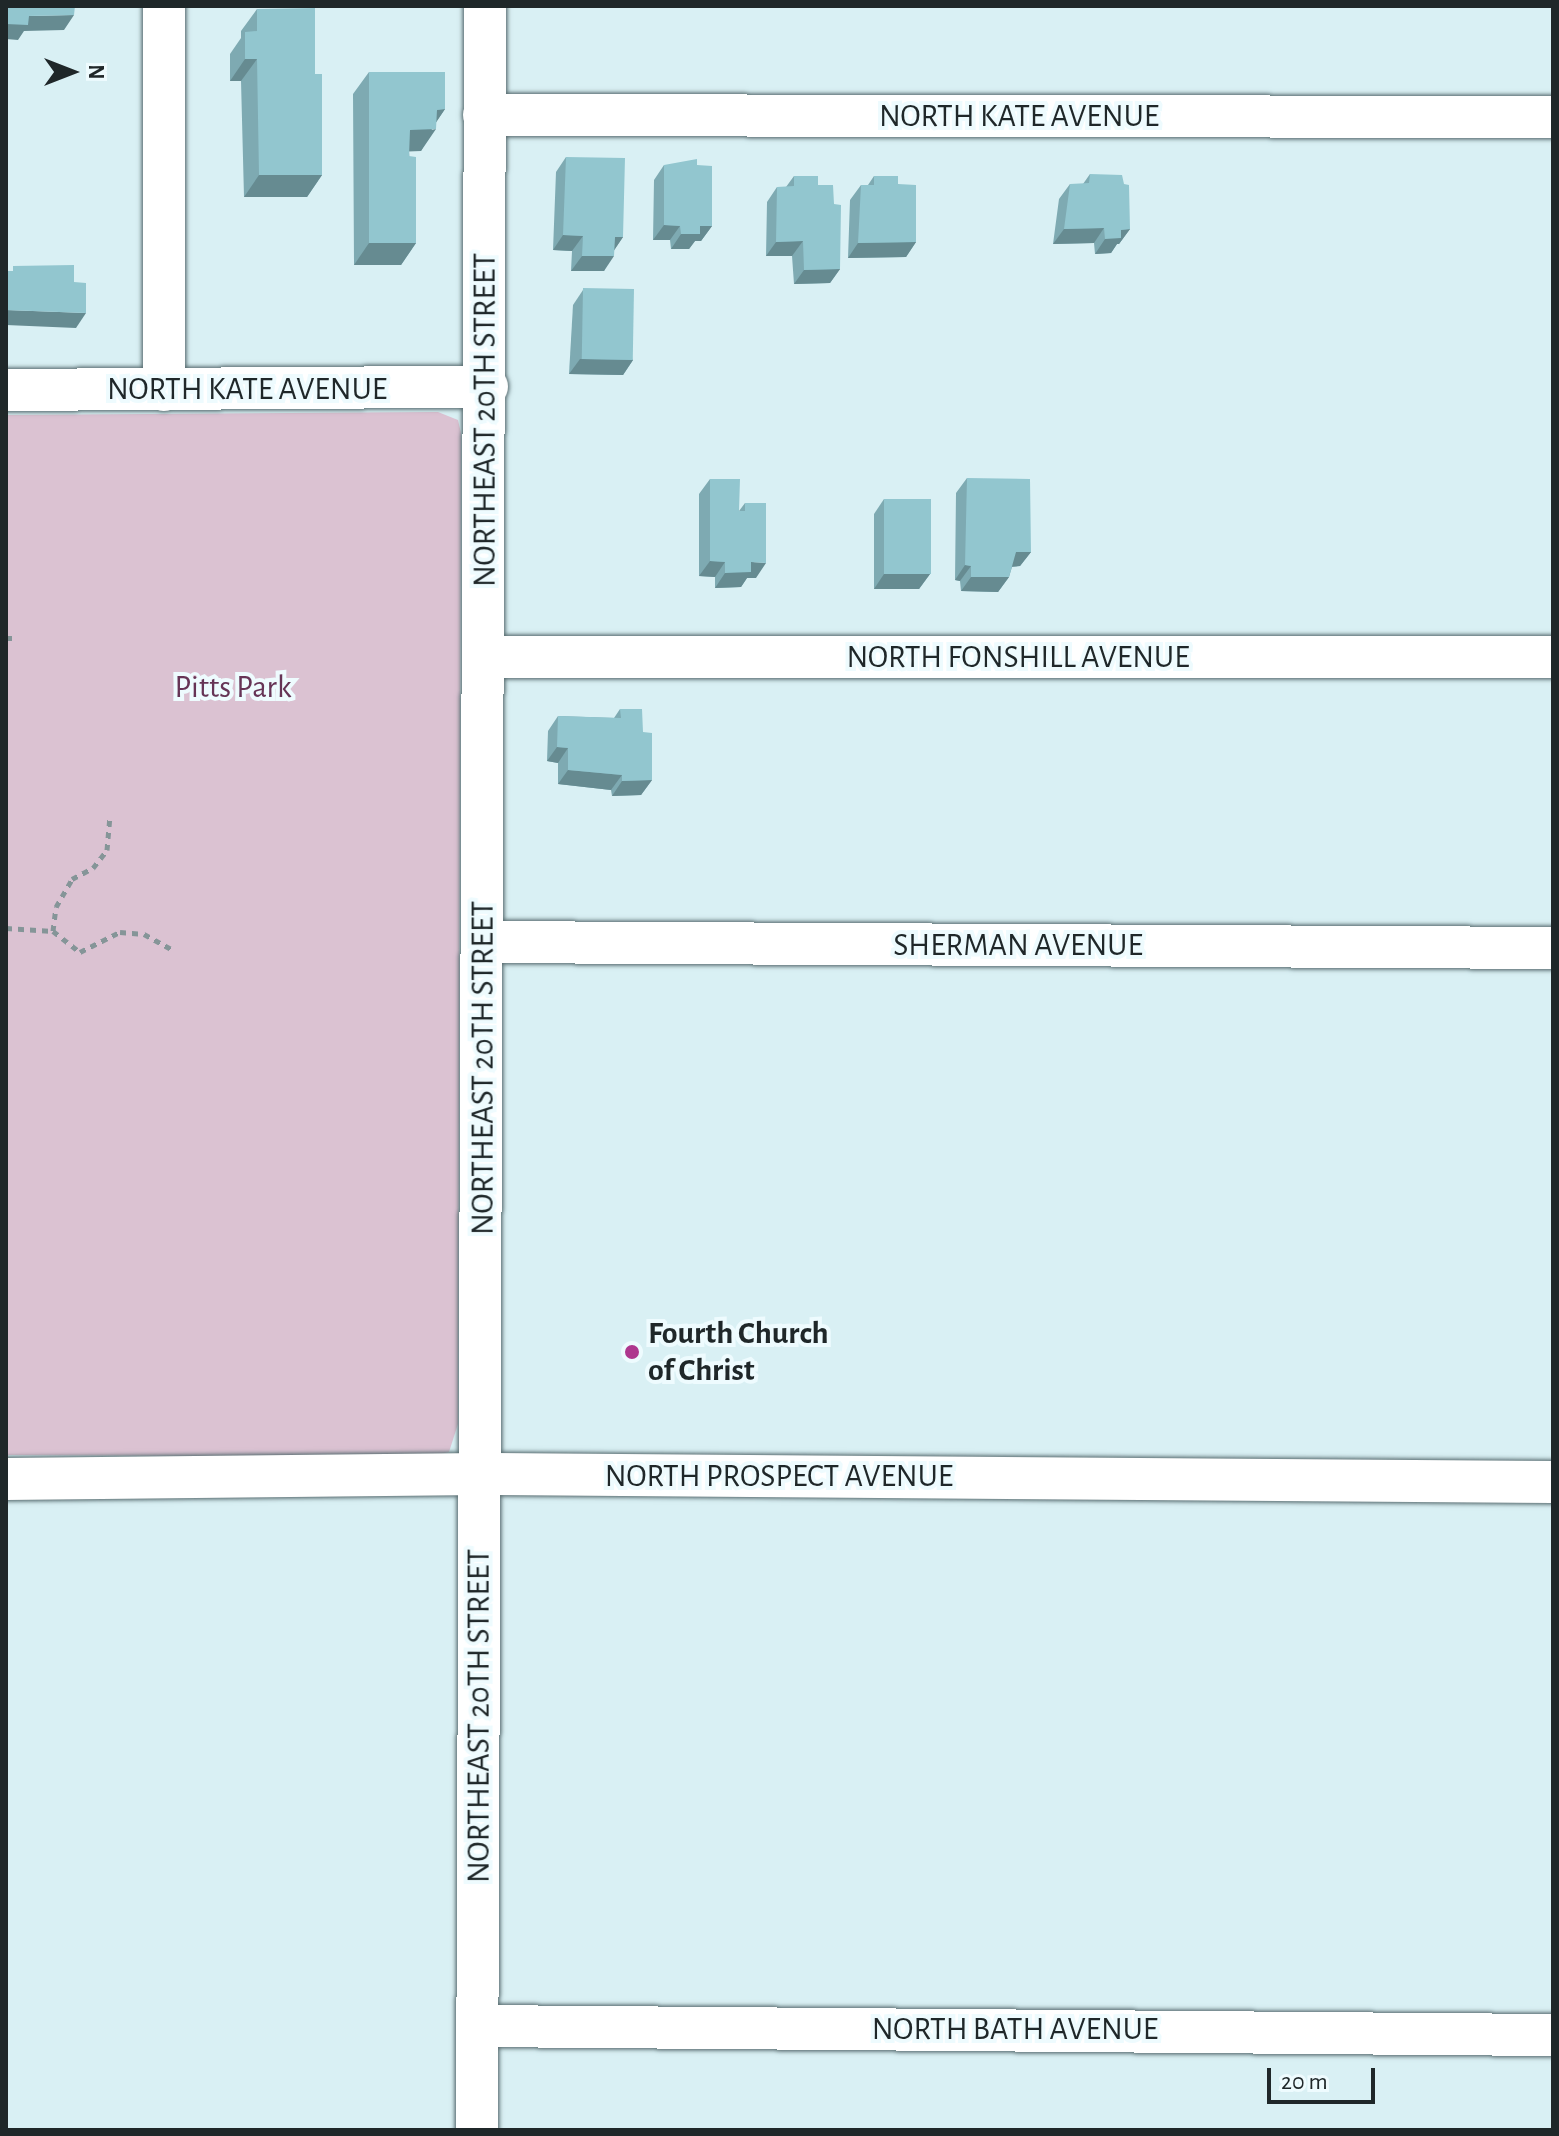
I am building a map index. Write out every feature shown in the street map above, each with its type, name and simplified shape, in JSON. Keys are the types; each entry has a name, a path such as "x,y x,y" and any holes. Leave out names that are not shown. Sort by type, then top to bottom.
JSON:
{"street":[{"path":"164,6 164,390"},
{"name":"NORTHEAST 20TH STREET","path":"477,2130 483,657 487,387 485,6"},
{"name":"NORTH KATE AVENUE","path":"484,115 1553,117"},
{"name":"NORTH KATE AVENUE","path":"6,390 487,387"},
{"name":"NORTH FONSHILL AVENUE","path":"483,657 1553,657"},
{"name":"SHERMAN AVENUE","path":"484,942 1553,948"},
{"name":"NORTH PROSPECT AVENUE","path":"6,1479 481,1474 1553,1482"},
{"name":"NORTH BATH AVENUE","path":"477,2026 1553,2035"}],"path":[{"path":"53,931 56,907 72,879 93,868 107,850 110,815"},
{"path":"6,928 53,931 80,952 120,932 144,934 171,949"}],"green space":[{"name":"Pitts Park","path":"438,412 458,420 461,433 458,1424 449,1452 429,1457 6,1455 6,415"}],"building":[{"path":"6,6 75,6 74,15 29,16 28,25 6,24"},
{"path":"315,8 315,74 322,74 322,175 259,175 257,59 245,59 245,32 257,31 257,9"},
{"path":"369,72 445,72 445,109 437,110 436,129 410,130 409,156 416,157 416,243 369,243"},
{"path":"566,157 625,158 623,237 615,237 614,256 582,256 583,236 563,235"},
{"path":"697,159 697,165 712,166 712,226 700,226 700,234 681,234 680,226 664,225 664,165"},
{"path":"1090,174 1122,175 1124,184 1129,185 1130,229 1121,230 1121,238 1105,239 1104,228 1064,229 1070,184 1089,183"},
{"path":"794,176 818,176 818,185 833,185 834,204 841,205 840,269 804,270 803,241 776,242 777,187 794,186"},
{"path":"874,176 898,176 898,184 916,185 916,242 858,243 861,185 874,185"},
{"path":"74,265 74,282 86,283 86,313 6,310 6,271 13,271 13,266"},
{"path":"583,288 634,289 633,360 582,359"},
{"path":"967,478 1030,479 1031,552 1016,552 1009,577 971,577 971,566 965,565"},
{"path":"710,479 740,479 739,511 745,511 745,503 766,503 766,563 751,562 751,572 725,573 725,562 710,561"},
{"path":"884,499 931,499 931,574 884,574"},
{"path":"620,709 642,709 643,732 652,733 652,780 622,781 622,775 568,770 568,748 557,747 558,716 621,718"}],"place":[{"name":"Fourth Church of Christ","path":"632,1352"}]}
